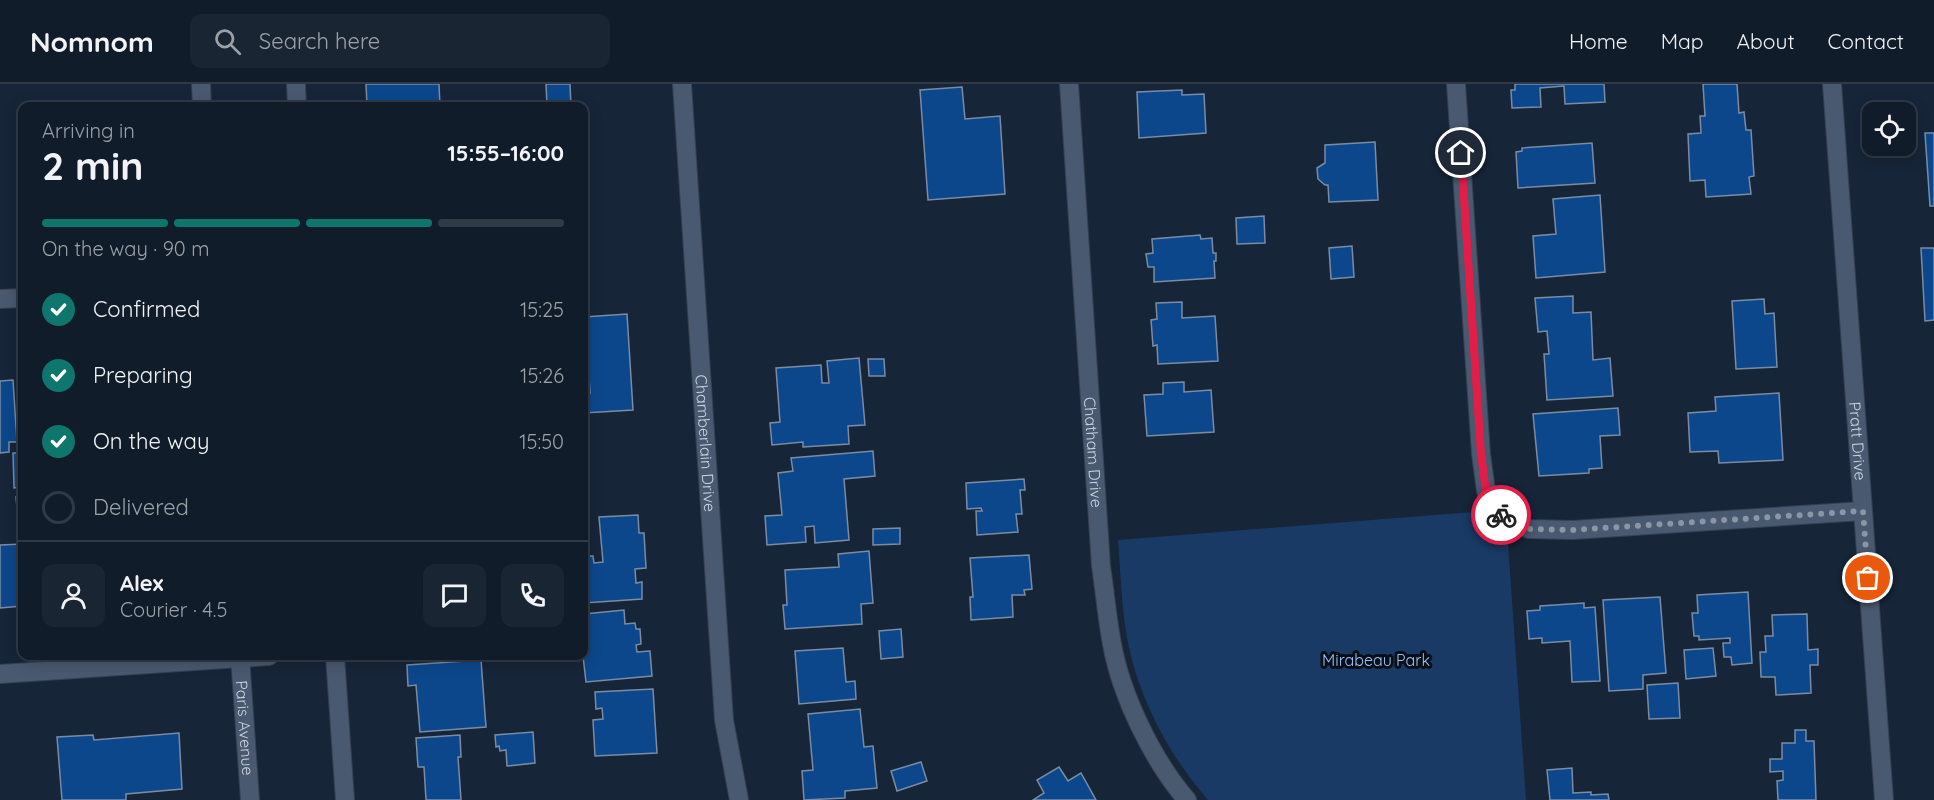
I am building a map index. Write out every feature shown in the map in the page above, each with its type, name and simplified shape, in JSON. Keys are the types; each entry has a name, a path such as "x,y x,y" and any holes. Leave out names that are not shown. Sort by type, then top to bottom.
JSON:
{"street":[{"path":"201,84 202,102"},
{"path":"296,84 297,102"},
{"name":"Chamberlain Drive","path":"682,84 724,720 739,800"},
{"name":"Chatham Drive","path":"1069,84 1101,566 1112,646 1126,694 1152,747 1187,800"},
{"path":"1456,84 1481,454 1486,491 1500,514 1529,529 1573,530 1863,511"},
{"name":"Pratt Drive","path":"1832,84 1884,800"},
{"path":"0,299 18,298"},
{"path":"0,674 187,660"},
{"name":"Paris Avenue","path":"240,660 250,800"},
{"path":"335,660 345,800"}],"green space":[{"name":"Mirabeau Park","path":"1473,512 1491,534 1508,544 1526,800 1208,800 1177,760 1142,692 1134,668 1124,618 1118,540"}],"building":[{"path":"366,84 439,84 440,102 367,102"},
{"path":"546,84 570,84 571,102 547,102"},
{"path":"1515,84 1604,84 1605,102 1565,104 1564,86 1540,88 1541,107 1512,108 1511,90 1515,90"},
{"path":"1703,84 1737,84 1739,113 1744,112 1746,130 1751,130 1754,176 1749,177 1751,194 1706,197 1705,180 1690,181 1688,134 1701,133 1700,116 1705,116"},
{"path":"962,87 965,119 1000,116 1005,194 928,200 920,90"},
{"path":"1182,90 1182,95 1204,94 1206,133 1139,138 1137,92"},
{"path":"1925,133 1934,133 1934,206 1930,206"},
{"path":"1375,142 1378,200 1329,202 1328,185 1318,179 1317,168 1325,163 1325,145"},
{"path":"1592,143 1595,183 1518,188 1516,152 1522,151 1522,148"},
{"path":"1600,195 1605,272 1536,278 1533,236 1556,234 1553,199"},
{"path":"1264,216 1265,243 1237,244 1236,218"},
{"path":"1200,235 1201,239 1212,238 1213,253 1216,253 1215,278 1154,282 1154,267 1148,267 1146,254 1153,253 1152,239"},
{"path":"1352,246 1354,277 1331,279 1329,248"},
{"path":"1921,248 1934,248 1934,320 1925,321"},
{"path":"1573,296 1573,313 1591,312 1593,360 1610,358 1613,396 1547,400 1544,354 1549,354 1547,331 1538,332 1535,298"},
{"path":"1764,299 1765,314 1774,313 1777,367 1736,369 1732,301"},
{"path":"1182,302 1182,318 1215,316 1218,361 1158,364 1157,345 1153,346 1151,320 1157,319 1156,303"},
{"path":"627,314 633,410 588,413 588,393 590,393 588,317"},
{"path":"859,358 865,425 848,426 849,444 803,447 803,442 772,445 770,423 780,422 776,368 821,365 822,383 829,383 827,361"},
{"path":"868,359 884,359 885,376 869,376"},
{"path":"13,380 17,442 9,442 9,452 0,453 0,381"},
{"path":"1184,382 1184,392 1211,390 1214,432 1147,436 1144,395 1163,394 1163,383"},
{"path":"1779,393 1783,460 1719,463 1718,451 1690,452 1688,413 1716,411 1715,397"},
{"path":"1618,408 1620,435 1600,436 1602,468 1589,469 1589,473 1539,476 1533,414"},
{"path":"873,451 875,476 844,479 849,540 815,543 814,526 805,527 806,542 767,545 765,516 782,515 778,473 793,471 791,458"},
{"path":"13,453 18,453 18,488 14,488"},
{"path":"1024,479 1025,490 1020,490 1022,514 1016,514 1018,532 977,535 976,511 982,511 981,508 967,509 966,483"},
{"path":"638,515 639,533 644,533 646,568 635,569 636,583 642,582 642,599 588,603 588,556 593,556 594,563 603,562 599,517"},
{"path":"900,528 900,544 873,545 873,529"},
{"path":"18,544 18,606 0,608 0,545"},
{"path":"869,551 873,603 861,604 862,624 785,629 783,605 787,605 785,570 839,567 838,554"},
{"path":"1029,555 1032,589 1024,590 1025,595 1012,595 1013,617 971,620 970,597 973,597 970,558"},
{"path":"1748,592 1752,663 1732,665 1731,657 1724,657 1723,643 1730,643 1730,638 1699,640 1699,636 1694,636 1692,613 1698,613 1697,595"},
{"path":"1660,597 1666,673 1643,675 1643,689 1609,691 1603,600"},
{"path":"1584,603 1584,608 1595,607 1600,681 1572,682 1570,641 1542,643 1542,638 1529,639 1527,611 1540,610 1540,606"},
{"path":"624,610 625,624 635,623 636,629 640,629 641,644 636,645 637,652 650,651 652,676 586,682 583,660 588,660 588,614"},
{"path":"1807,614 1808,650 1818,649 1818,665 1810,665 1811,693 1776,695 1775,677 1761,677 1760,652 1766,652 1765,636 1773,636 1772,615"},
{"path":"901,629 903,657 881,659 879,631"},
{"path":"843,648 846,682 855,681 856,699 799,704 795,651"},
{"path":"1713,648 1716,676 1686,679 1684,650"},
{"path":"481,660 486,727 420,732 416,685 408,686 407,665"},
{"path":"1678,683 1680,718 1649,719 1647,685"},
{"path":"653,689 657,753 595,756 593,720 603,719 602,708 596,709 595,692"},
{"path":"860,709 864,747 873,746 877,788 845,791 845,798 804,800 802,771 813,770 808,714"},
{"path":"1795,730 1806,730 1806,741 1814,741 1816,800 1778,800 1777,781 1783,780 1783,771 1770,772 1770,759 1782,759 1782,743 1795,743"},
{"path":"533,732 535,763 507,766 506,750 500,751 499,746 496,747 495,735"},
{"path":"179,733 182,789 126,794 126,800 62,800 57,737 93,735 94,740"},
{"path":"460,735 461,757 458,757 461,800 426,800 424,767 418,767 416,738"},
{"path":"921,762 927,781 897,791 891,771"},
{"path":"1059,767 1068,781 1081,773 1096,800 1033,800 1044,793 1037,780"},
{"path":"1572,768 1573,793 1608,794 1609,800 1550,800 1547,770"}],"way so far":[{"path":"1501,515 1529,529 1573,530 1863,511 1868,578"}],"route":[{"path":"1461,153 1481,454 1486,491 1501,515"}]}
